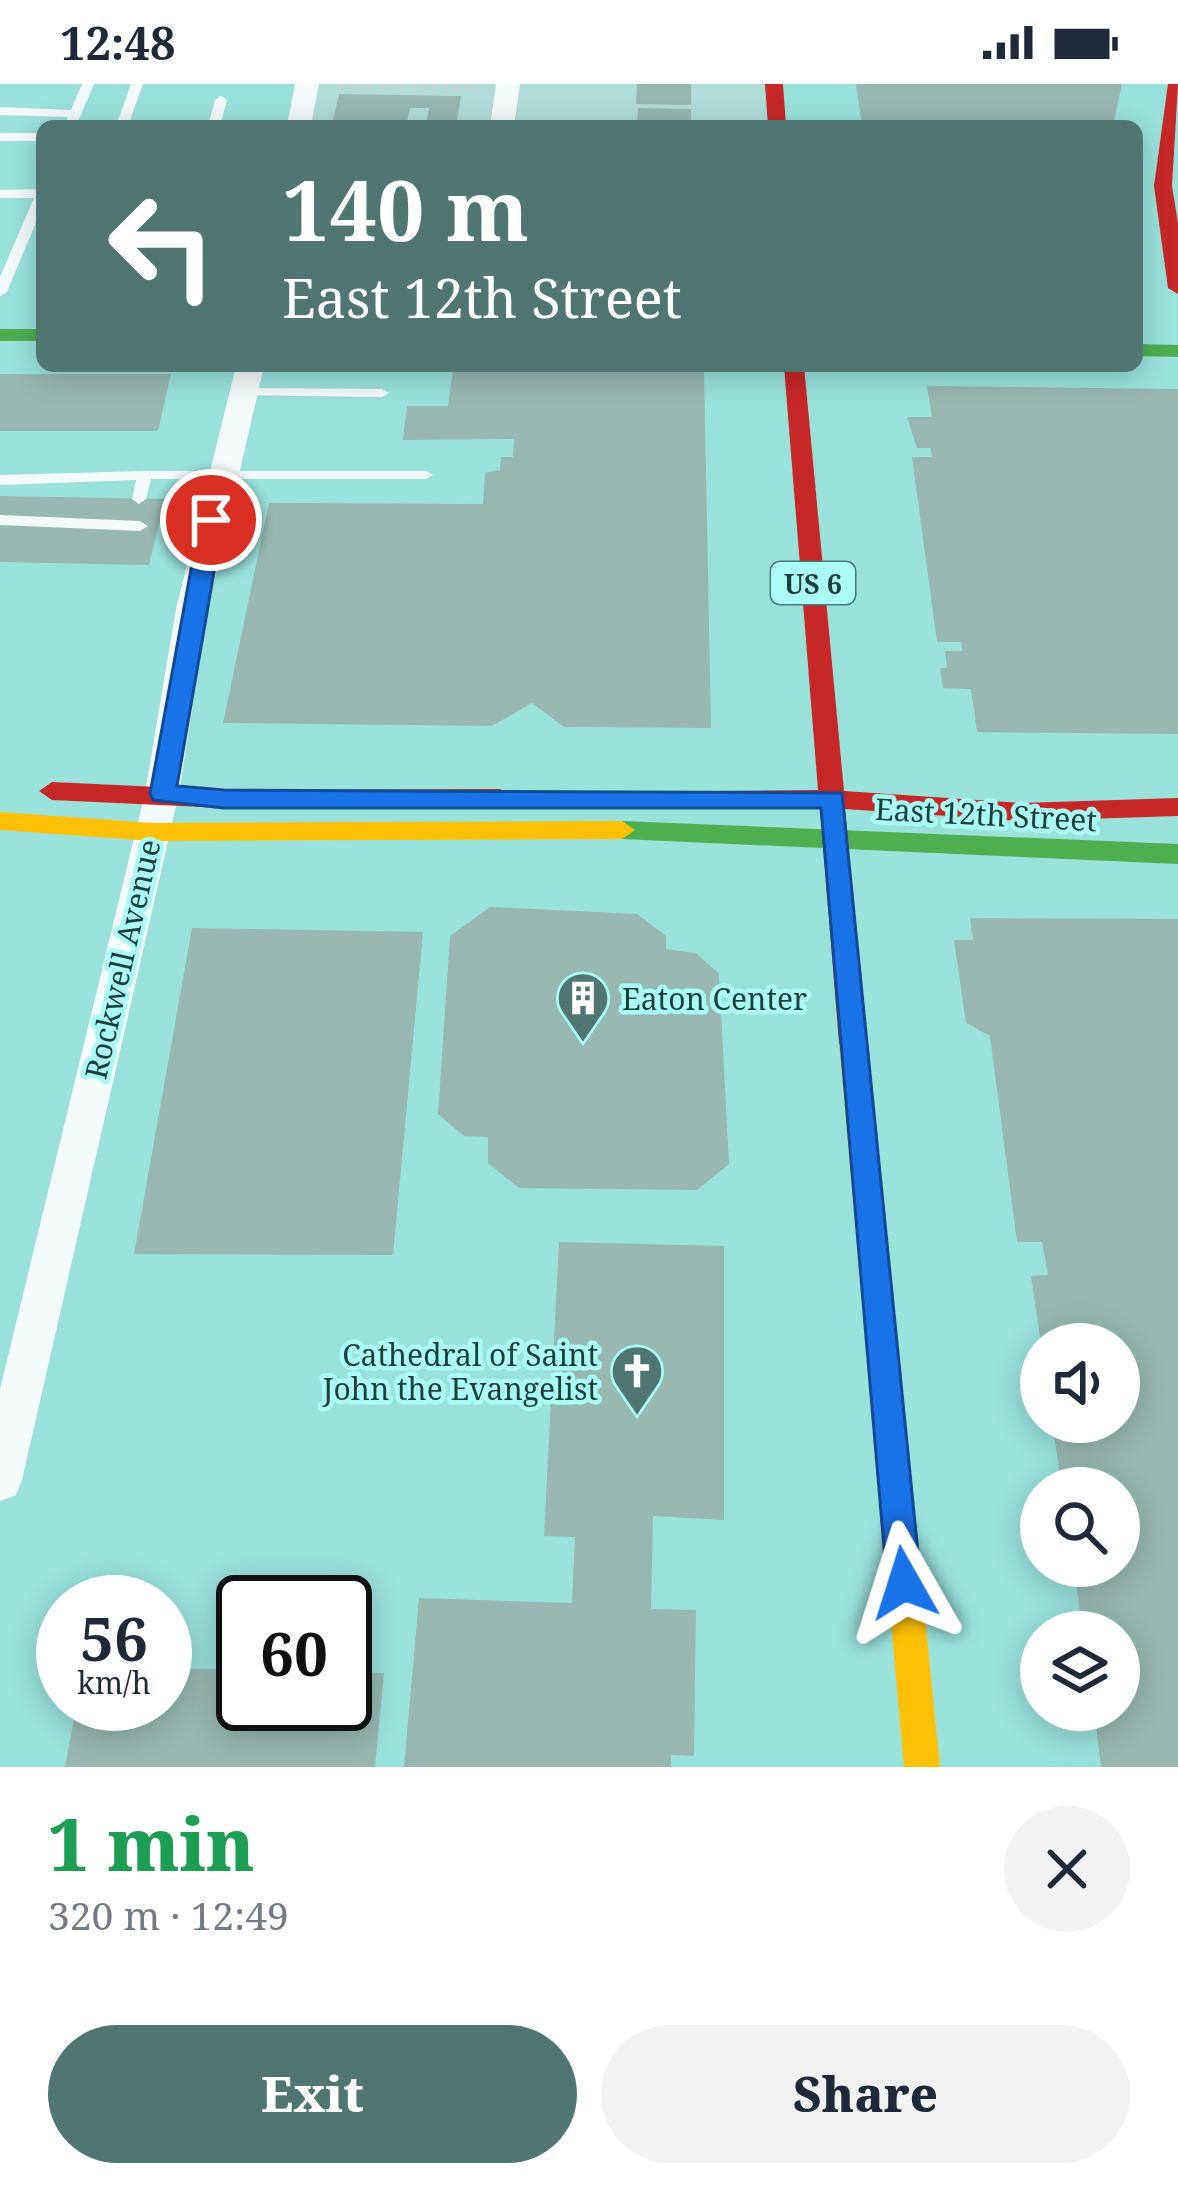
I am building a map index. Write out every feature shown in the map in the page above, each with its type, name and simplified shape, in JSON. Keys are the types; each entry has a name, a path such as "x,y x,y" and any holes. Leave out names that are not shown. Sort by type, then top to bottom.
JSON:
{"main road":[{"path":"774,84 777,120"},
{"path":"1177,84 1162,171 1162,229 1178,288"},
{"path":"0,334 36,335"},
{"path":"1143,350 1178,351"},
{"name":"US 6","path":"795,372 922,1767"},
{"name":"East 12th Street","path":"20,790 158,813 224,799 517,798"},
{"name":"East 12th Street","path":"681,800 833,799 999,811 1178,807"},
{"name":"East 12th Street","path":"0,821 158,813 730,830 836,840 1000,846 1034,853 1178,854"}],"street":[{"path":"300,120 307,84"},
{"path":"503,120 508,84"},
{"name":"Rockwell Avenue","path":"0,1480 158,813 192,610 246,379"}],"lane":[{"path":"0,111 72,120 88,84"},
{"path":"124,120 137,84"},
{"path":"216,120 221,100"},
{"path":"0,136 36,137"},
{"path":"0,194 36,194"},
{"path":"0,292 36,208"},
{"path":"246,379 382,393"},
{"path":"139,499 145,475"},
{"path":"0,480 426,475"},
{"path":"0,520 140,526"}],"path":[{"path":"337,85 477,87"}],"shaded area":[{"path":"0,84 315,84 308,120 36,120 36,372 1143,372 1143,120 768,120 765,84 1178,84 1178,1767 0,1767"}],"building":[{"path":"637,84 691,84 691,105 636,104"},
{"path":"856,84 1122,84 1114,120 861,120"},
{"path":"339,94 461,96 457,120 427,120 429,108 410,108 407,120 333,120"},
{"path":"638,108 691,109 691,120 637,120"},
{"path":"452,372 704,372 711,728 564,727 532,703 492,726 223,723 269,503 483,504 485,473 500,470 501,457 513,457 514,439 403,440 407,406 448,406"},
{"path":"0,374 171,374 158,431 0,431"},
{"path":"927,386 1178,389 1178,734 977,732 971,689 943,688 940,668 947,668 945,651 962,651 961,642 937,642 912,457 932,457 931,448 917,448 907,417 932,417"},
{"path":"0,496 165,499 149,565 0,562"},
{"name":"Eaton Center","path":"490,907 637,914 666,936 666,949 696,953 719,974 729,1164 697,1190 519,1188 488,1163 488,1137 464,1136 438,1114 450,936"},
{"path":"970,918 1178,919 1178,1767 1101,1767 1097,1731 1140,1731 1140,1611 1080,1611 1076,1587 1140,1587 1140,1467 1059,1467 1055,1443 1140,1443 1140,1323 1038,1323 1031,1276 1048,1275 1042,1242 1017,1242 990,1036 966,1023 954,940 973,940"},
{"path":"192,928 423,932 393,1255 134,1254"},
{"name":"Cathedral of Saint John the Evangelist","path":"559,1242 724,1246 724,1520 653,1516 651,1609 696,1610 694,1756 671,1755 671,1767 404,1767 419,1598 572,1603 575,1537 544,1536"},
{"path":"192,1669 216,1669 216,1731 372,1731 372,1673 384,1673 375,1767 65,1767 72,1731 192,1731"}],"traffic: fast":[{"path":"0,335 36,335"},
{"path":"1143,350 1178,351"},
{"path":"622,830 1178,854"}],"traffic: slow":[{"path":"0,821 153,832 622,830"},
{"path":"853,1043 922,1767"}],"traffic: jam":[{"path":"774,84 777,120"},
{"path":"1177,84 1163,186 1178,288"},
{"path":"795,372 853,1043"},
{"path":"52,791 224,799 500,798"},
{"path":"717,800 833,799 1022,812 1178,807"}],"place":[{"name":"Eaton Center","path":"583,1044"},
{"name":"Cathedral of Saint John the Evangelist","path":"637,1417"}],"route":[{"path":"211,520 163,794 224,799 833,799 904,1583"}]}
